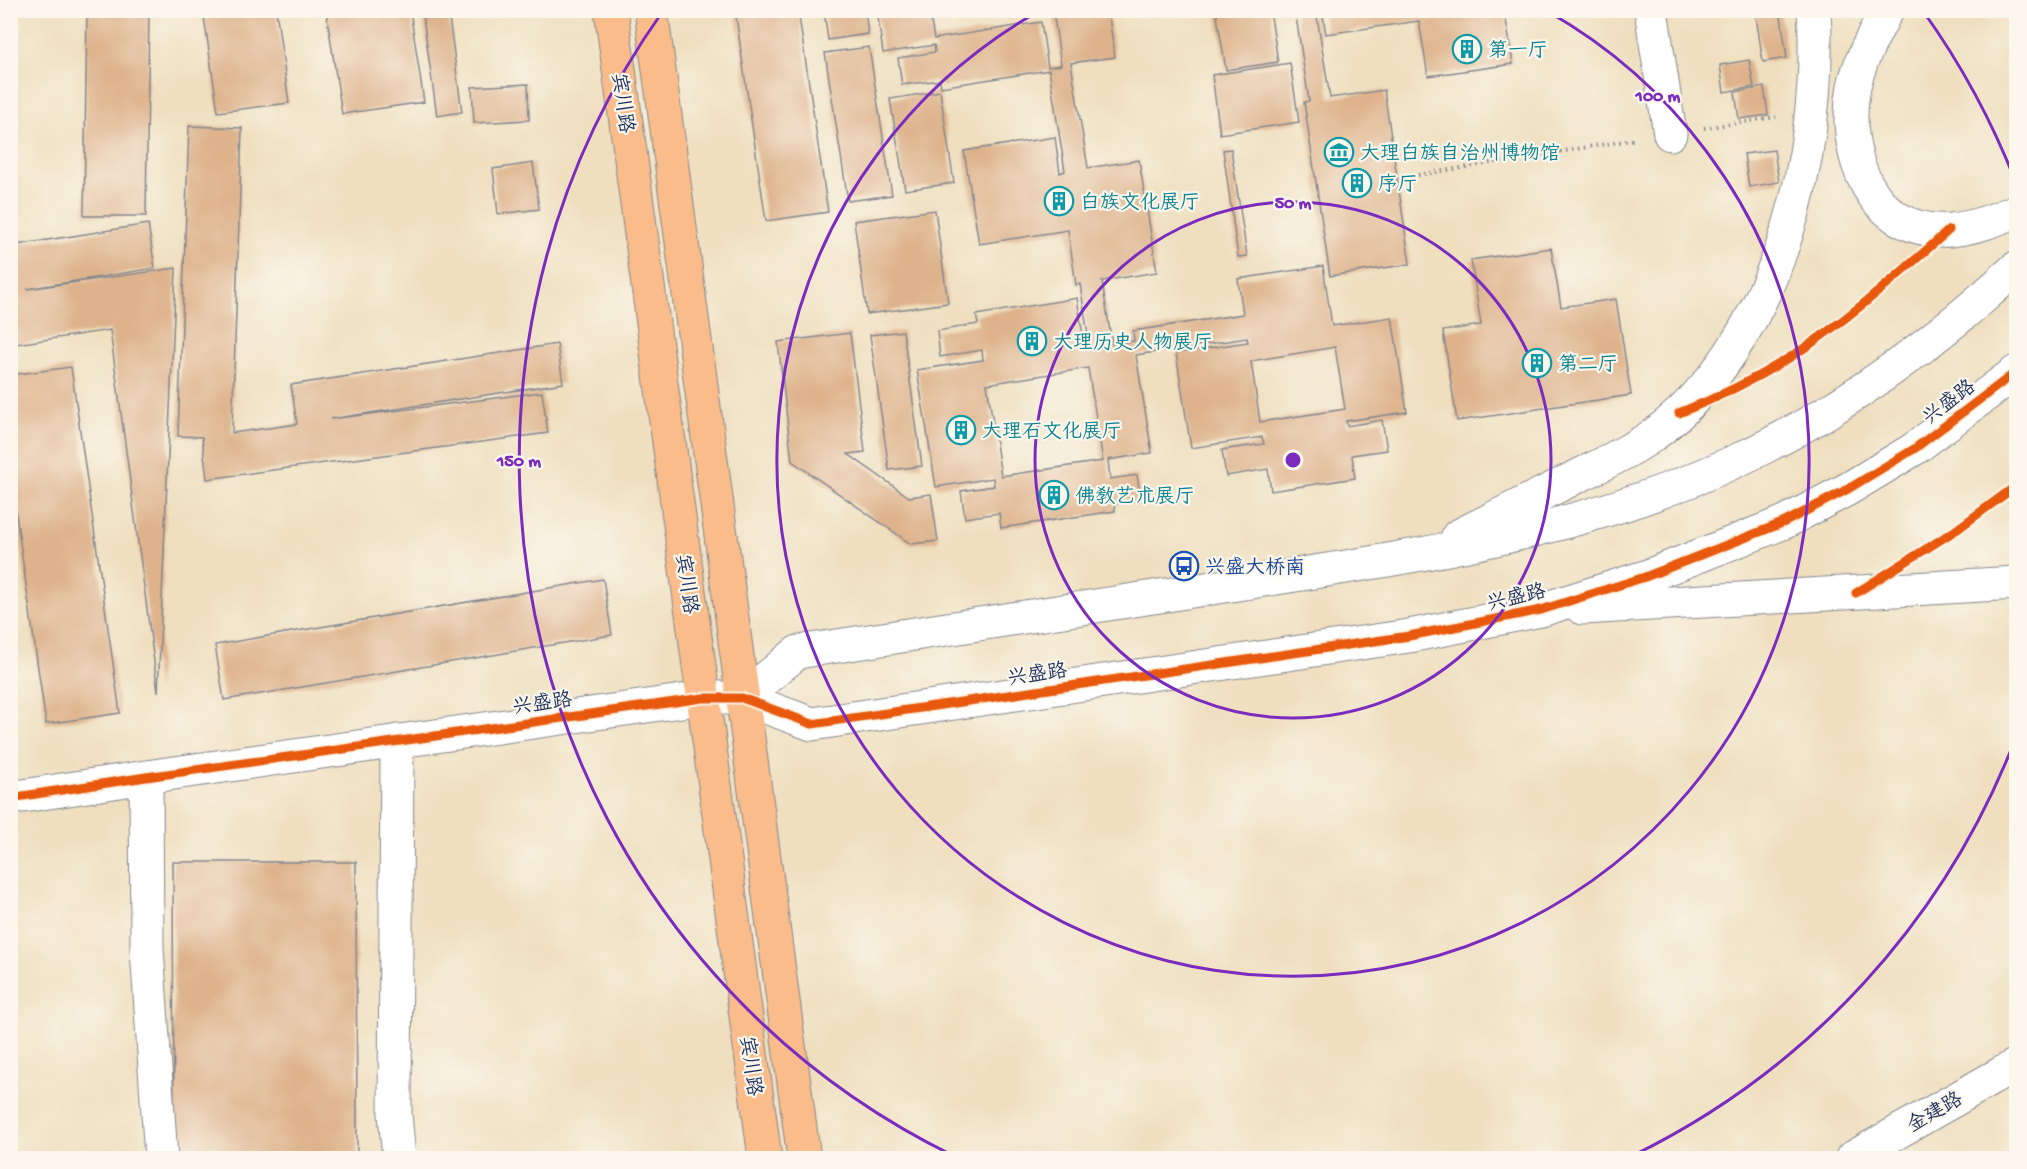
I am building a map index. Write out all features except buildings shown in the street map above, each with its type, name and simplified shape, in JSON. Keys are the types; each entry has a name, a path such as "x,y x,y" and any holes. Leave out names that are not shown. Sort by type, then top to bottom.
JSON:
{"main road":[{"name":"宾川路","path":"611,10 765,1158"},
{"name":"宾川路","path":"651,10 804,1158"}],"street":[{"path":"1651,10 1670,134"},
{"path":"1418,556 1624,454 1661,428 1705,386 1727,357 1766,289 1794,212 1804,172 1813,111 1816,43 1814,10"},
{"path":"1887,10 1863,56 1854,87 1852,138 1866,185 1885,209 1898,219 1930,229 1949,230 1971,227 2016,211"},
{"path":"742,698 798,652 1418,556 1489,542 1579,519 1660,493 1736,461 1807,425 1890,371 1947,328 2016,268"},
{"name":"兴盛路","path":"10,798 703,698 742,698 812,724 1409,636 1541,610 1645,577 1785,522 1848,489 1914,448 2016,372"},
{"path":"1541,610 1632,607 2016,583"},
{"path":"397,741 395,1114 399,1158"},
{"path":"146,777 147,949 161,1158"},
{"name":"金建路","path":"1852,1158 2016,1065"}],"path":[{"path":"1418,174 1813,111"}],"cycle path":[{"path":"1679,413 1746,382 1809,345 1863,304 1949,230"},
{"path":"10,798 703,698 742,698 812,724 1409,636 1541,610 1645,577 1785,522 1848,489 1914,449 2016,372"},
{"path":"1856,593 1956,530 2016,486"}],"place":[{"name":"第一厅","path":"1467,49"},
{"name":"大理白族自治州博物馆","path":"1339,152"},
{"name":"序厅","path":"1357,183"},
{"name":"白族文化展厅","path":"1059,201"},
{"name":"大理历史人物展厅","path":"1032,341"},
{"name":"第二厅","path":"1537,363"},
{"name":"大理石文化展厅","path":"961,430"},
{"name":"佛教艺术展厅","path":"1054,495"},
{"name":"兴盛大桥南","path":"1184,566"}]}
